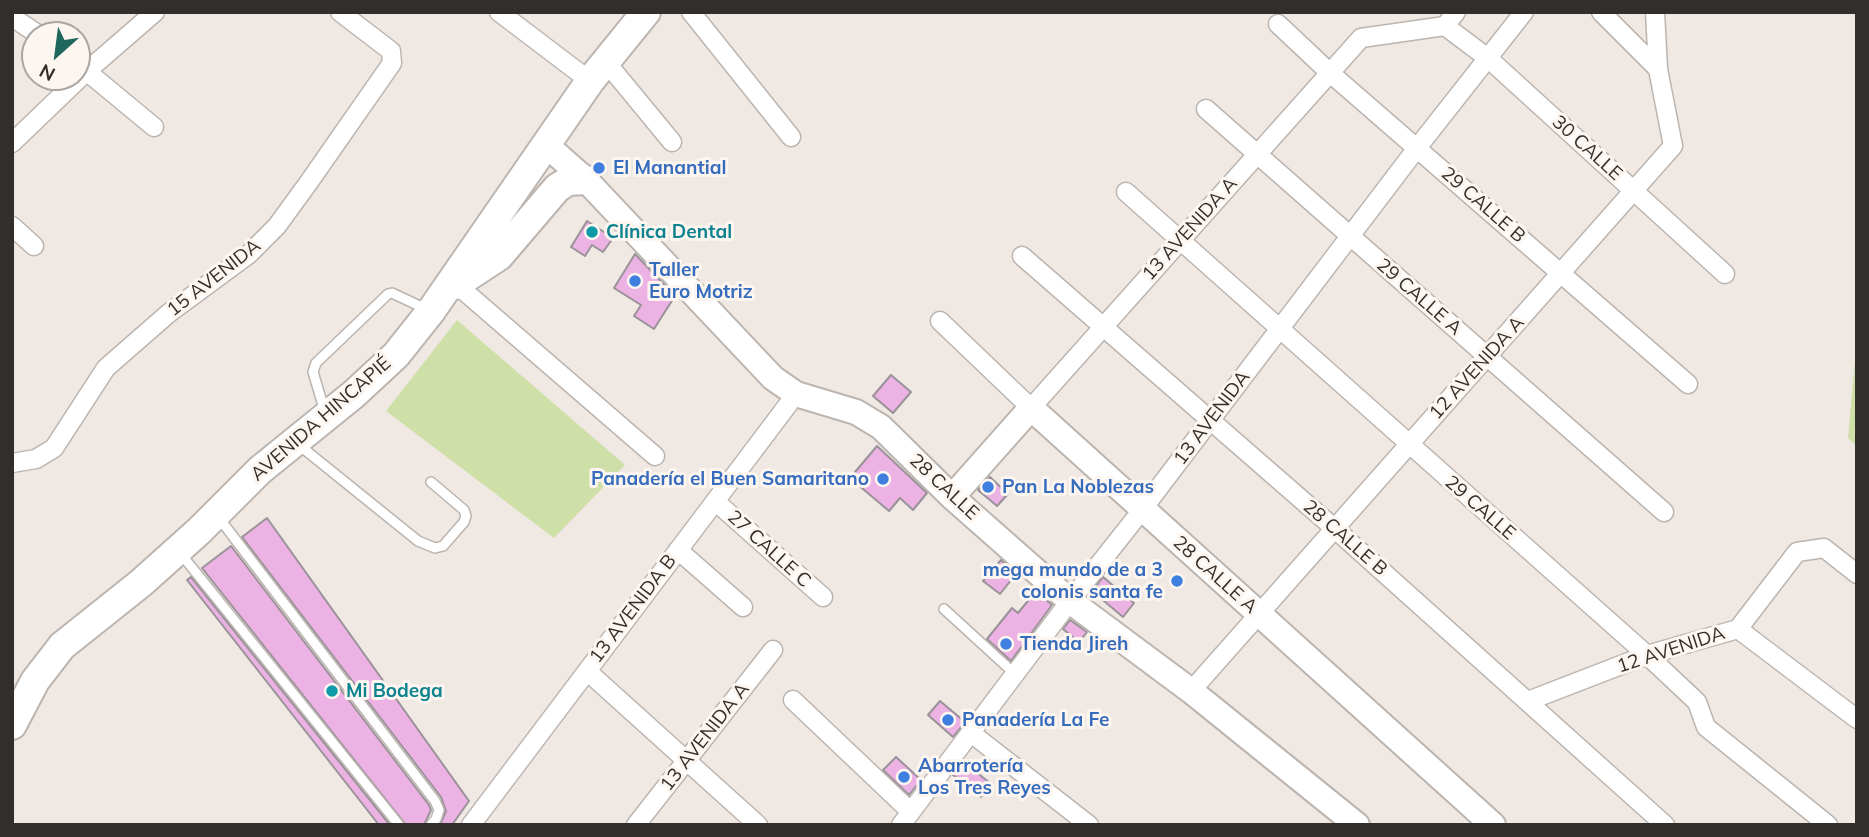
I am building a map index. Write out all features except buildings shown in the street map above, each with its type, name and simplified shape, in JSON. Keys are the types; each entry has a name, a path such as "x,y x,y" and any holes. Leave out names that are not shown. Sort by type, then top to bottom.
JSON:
{"main road":[{"name":"AVENIDA HINCAPIÉ","path":"12,725 35,681 62,646 178,550 260,470 396,355 432,309 545,144 646,12"},
{"name":"28 CALLE","path":"545,144 586,180 773,378 796,394 866,417 881,428 952,497 1070,601 1191,691 1357,825"},
{"path":"432,309 456,284 499,256 557,188 568,181 586,180"},
{"name":"13 AVENIDA A","path":"952,497 1031,408"},
{"name":"28 CALLE A","path":"1031,408 1493,825"}],"street":[{"path":"91,61 155,12"},
{"name":"15 AVENIDA","path":"12,463 36,459 54,448 106,368 169,313 249,254 277,226 392,63 391,51 340,12"},
{"path":"499,12 598,72 672,142"},
{"path":"691,12 791,137"},
{"name":"13 AVENIDA","path":"906,818 1209,419 1524,12"},
{"path":"1601,12 1658,69"},
{"name":"12 AVENIDA A","path":"1191,691 1673,146 1658,69 1655,12"},
{"name":"30 CALLE","path":"1450,19 1489,59 1725,274"},
{"name":"13 AVENIDA A","path":"1031,408 1361,38 1450,19"},
{"name":"29 CALLE B","path":"1278,24 1329,72 1688,384"},
{"path":"91,75 155,127"},
{"path":"12,143 61,91"},
{"name":"29 CALLE A","path":"1206,109 1664,512"},
{"name":"29 CALLE","path":"1126,192 1647,655 1697,702 1706,727 1828,825"},
{"path":"12,226 34,246"},
{"name":"28 CALLE B","path":"1022,256 1335,528 1665,825"},
{"path":"456,284 655,456"},
{"name":"28 CALLE A","path":"940,321 1031,408"},
{"name":"13 AVENIDA B","path":"471,825 796,394"},
{"name":"27 CALLE C","path":"715,501 822,597"},
{"name":"12 AVENIDA","path":"1528,701 1647,655 1738,629 1797,552 1824,548 1857,574"},
{"path":"678,550 743,607"},
{"path":"1738,629 1857,719"},
{"name":"13 AVENIDA A","path":"636,825 774,650"},
{"path":"587,671 758,825"},
{"path":"793,699 906,818"},
{"path":"971,733 1089,825"}],"lane":[{"path":"326,416 313,372 316,363 388,294 392,293 432,309"},
{"path":"295,441 418,541 435,548 443,547 466,516 464,510 431,482"},
{"path":"216,514 435,801 439,810 431,825"},
{"path":"178,550 400,825"},
{"path":"944,609 1015,674"}],"green space":[{"path":"457,320 625,465 554,538 386,411"},
{"path":"1857,338 1857,446 1848,438"}],"place":[{"name":"El Manantial","path":"599,168"},
{"name":"Clínica Dental","path":"592,232"},
{"name":"Taller Euro Motriz","path":"635,281"},
{"name":"Panadería el Buen Samaritano","path":"883,479"},
{"name":"Pan La Noblezas","path":"988,487"},
{"name":"mega mundo de a 3 colonis santa fe","path":"1177,581"},
{"name":"Tienda Jireh","path":"1006,644"},
{"name":"Mi Bodega","path":"332,691"},
{"name":"Panadería La Fe","path":"948,720"},
{"name":"Abarrotería Los Tres Reyes","path":"904,777"}]}
